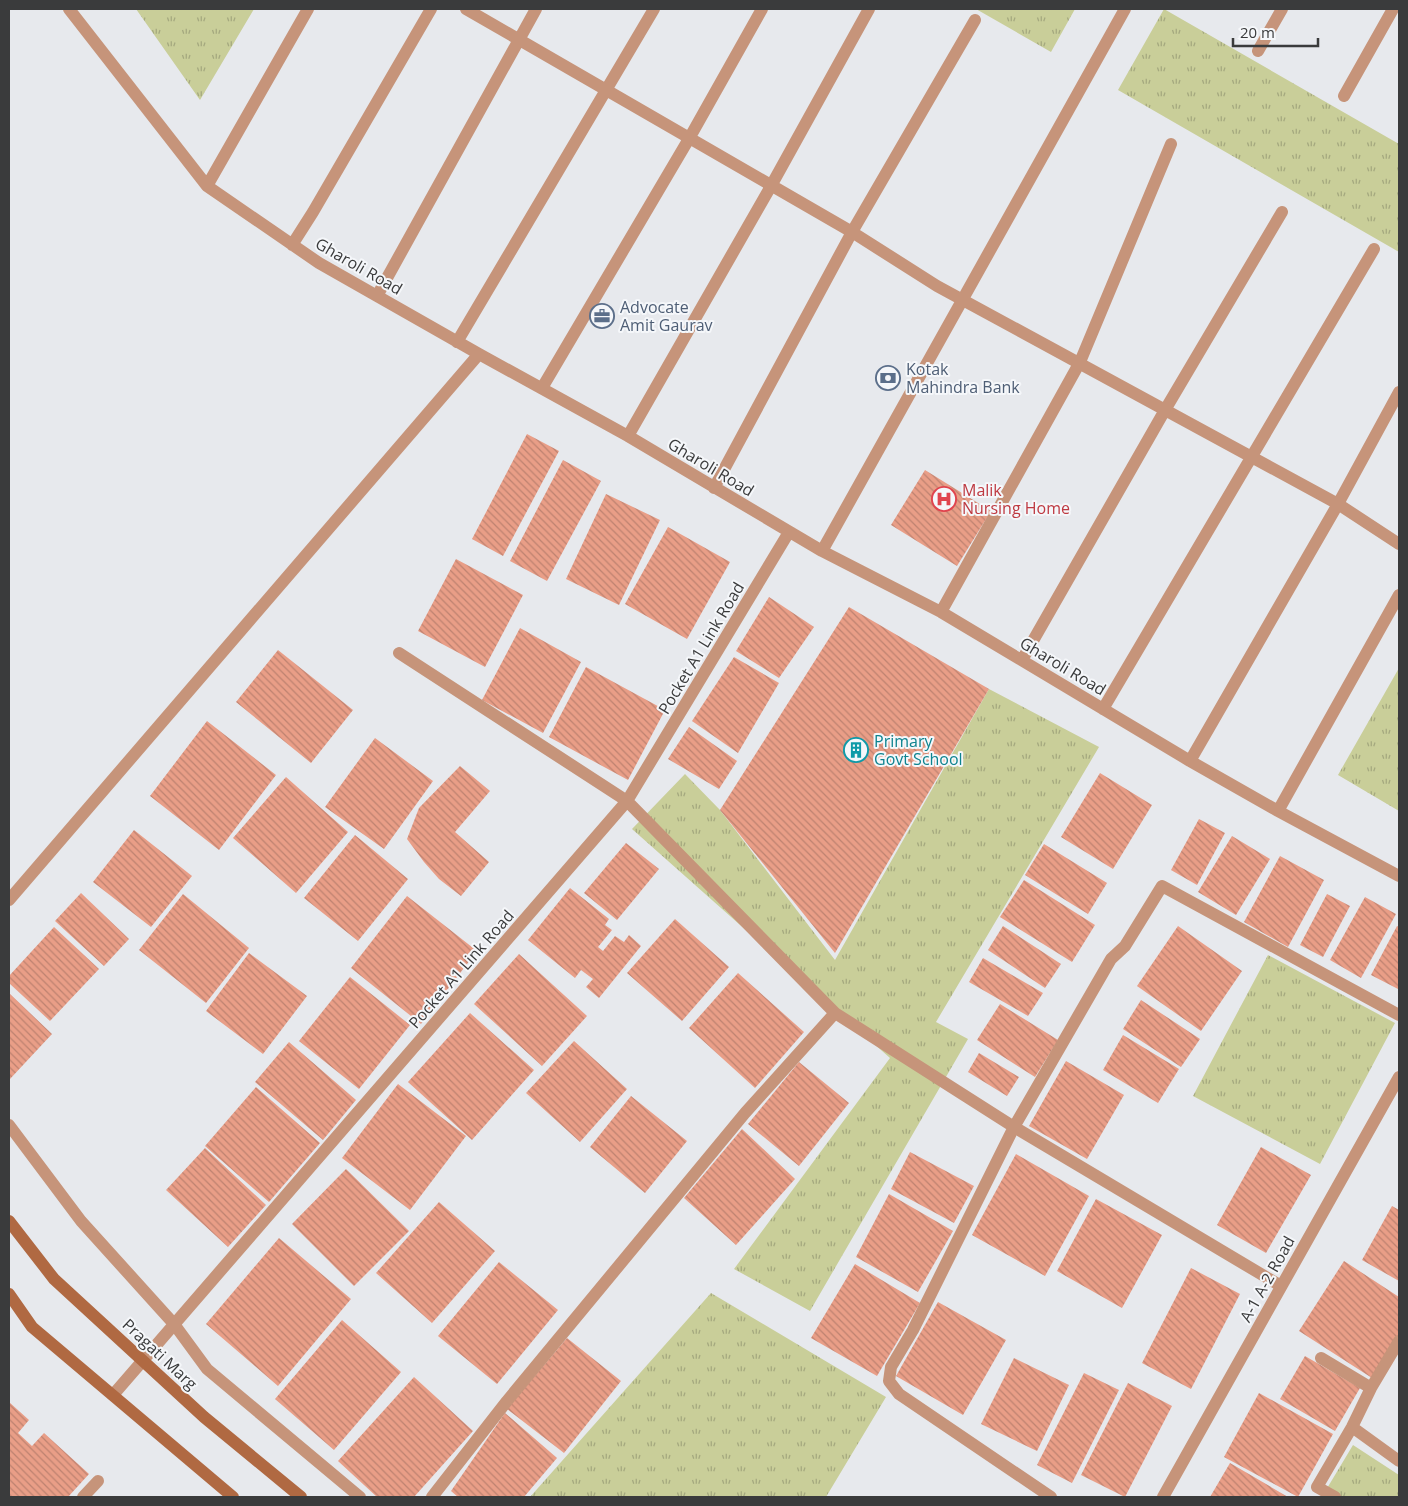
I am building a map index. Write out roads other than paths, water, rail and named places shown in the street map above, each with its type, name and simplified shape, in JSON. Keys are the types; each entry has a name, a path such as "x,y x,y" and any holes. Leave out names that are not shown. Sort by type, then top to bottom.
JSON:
{"main road":[{"name":"Pragati Marg","path":"9,1221 54,1279 204,1417 301,1497"},
{"path":"9,1294 32,1327 233,1497"}],"street":[{"name":"Gharoli Road","path":"69,9 207,186 319,263 457,342 628,436 822,551 941,612 1190,761 1399,876"},
{"path":"207,186 308,9"},
{"path":"292,245 431,9"},
{"path":"466,9 852,232 937,286 1080,362 1164,410 1338,504 1399,544"},
{"path":"377,296 536,9"},
{"path":"457,342 654,9"},
{"path":"542,388 690,137 762,9"},
{"path":"628,436 771,186 869,9"},
{"path":"822,551 1125,9"},
{"path":"1258,51 1282,9"},
{"path":"1344,96 1394,9"},
{"path":"714,488 852,232 975,20"},
{"path":"941,612 1080,362 1171,144"},
{"path":"1022,660 1164,410 1282,212"},
{"path":"1103,709 1374,249"},
{"path":"9,900 479,354"},
{"path":"1190,761 1338,504 1399,392"},
{"name":"Pocket A1 Link Road","path":"113,1395 627,801 789,532"},
{"path":"1278,811 1399,595"},
{"path":"399,652 627,801 835,1013 1014,1128 1282,1286"},
{"path":"1051,1497 899,1394 889,1381 890,1367 913,1330 1014,1128 1111,959 1125,946 1162,886 1399,1015"},
{"path":"432,1497 507,1401 745,1113 835,1013"},
{"name":"A-1 A-2 Road","path":"1163,1497 1399,1077"},
{"path":"9,1125 81,1221 174,1324 207,1369 360,1497"},
{"path":"1335,1497 1314,1492 1352,1427 1371,1388 1395,1356 1399,1341"},
{"path":"1321,1358 1371,1388"},
{"path":"1352,1427 1399,1461"},
{"path":"83,1497 98,1481"}],"place":[{"name":"Advocate Amit Gaurav","path":"602,316"},
{"name":"Kotak Mahindra Bank","path":"888,378"},
{"name":"Malik Nursing Home","path":"944,499"},
{"name":"Primary Govt School","path":"856,750"}]}
